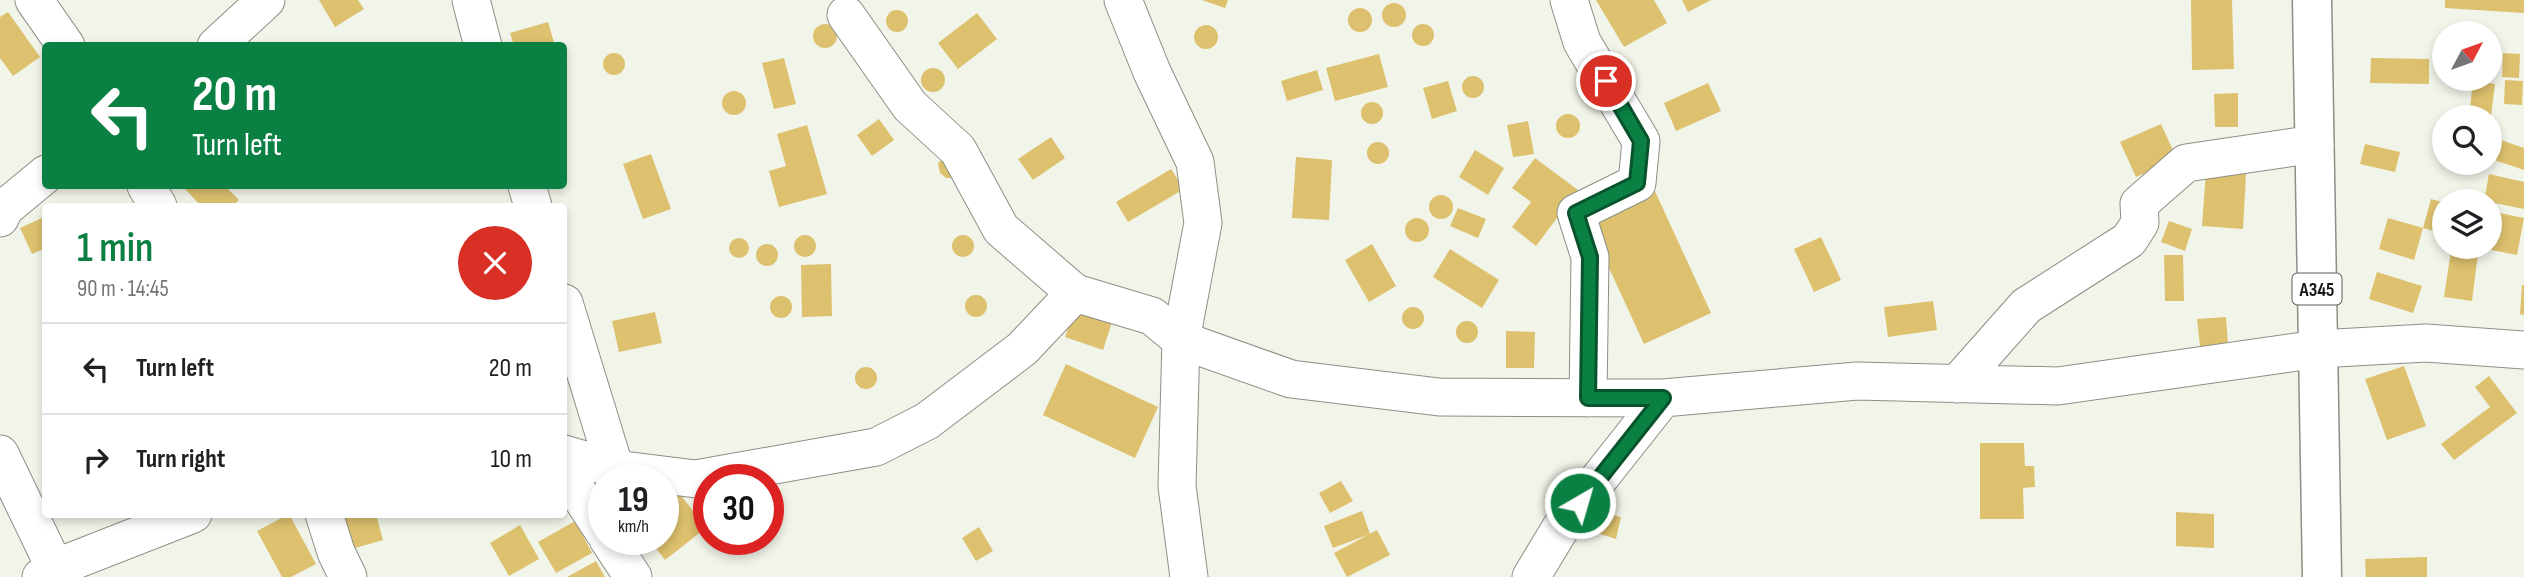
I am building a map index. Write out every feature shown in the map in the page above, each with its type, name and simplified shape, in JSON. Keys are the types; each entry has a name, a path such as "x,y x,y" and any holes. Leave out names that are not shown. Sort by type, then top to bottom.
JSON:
{"highway":[{"name":"A345","path":"2312,0 2322,577"}],"street":[{"path":"34,0 63,42"},
{"path":"220,42 266,0"},
{"path":"471,0 482,42"},
{"path":"1123,0 1152,72 1195,162 1203,223 1181,340 1177,486 1191,576"},
{"path":"1569,0 1582,42 1641,141 1637,183 1576,213 1590,257 1588,398"},
{"path":"845,15 910,106 958,150 1001,229 1075,293 1152,316 1181,340 1291,379 1439,397 1663,398 1857,381 2058,386 2318,349 2426,343 2524,350"},
{"path":"1957,384 2026,306 2129,240 2140,223 2139,204 2186,163 2315,144"},
{"path":"0,218 5,208 42,177"},
{"path":"679,478 696,479 876,447 927,421 1022,349 1075,293"},
{"path":"567,310 629,464"},
{"path":"1531,577 1563,524 1663,398"},
{"path":"0,454 48,572 183,518"},
{"path":"567,455 598,464"},
{"path":"567,476 588,508"},
{"path":"325,518 336,552 348,577"},
{"path":"618,555 632,576"},
{"path":"626,555 632,576"}],"building":[{"path":"319,0 358,0 364,9 335,27"},
{"path":"1202,0 1228,0 1225,8"},
{"path":"1596,0 1654,0 1667,23 1624,47"},
{"path":"1682,0 1711,0 1688,12"},
{"path":"2191,0 2232,0 2234,69 2192,70"},
{"path":"2445,0 2524,0 2524,13 2445,8"},
{"path":"1394,3 1402,7 1406,15 1402,23 1394,27 1386,23 1382,15 1386,7"},
{"path":"1360,8 1368,12 1372,20 1368,28 1360,32 1352,28 1348,20 1352,12"},
{"path":"897,10 905,13 908,21 905,29 897,32 889,29 886,21 889,13"},
{"path":"8,12 40,57 13,76 0,58 0,17"},
{"path":"977,13 997,39 958,69 938,43"},
{"path":"548,22 554,42 513,42 510,33"},
{"path":"825,24 833,28 837,36 833,44 825,48 817,44 813,36 817,28"},
{"path":"1423,24 1431,27 1434,35 1431,43 1423,46 1415,43 1412,35 1415,27"},
{"path":"1206,25 1214,29 1218,37 1214,45 1206,49 1198,45 1194,37 1198,29"},
{"path":"614,53 622,56 625,64 622,72 614,75 606,72 603,64 606,56"},
{"path":"2503,53 2520,54 2519,78 2502,77"},
{"path":"1379,54 1388,87 1335,101 1326,68"},
{"path":"784,58 796,104 774,109 762,63"},
{"path":"2371,58 2429,59 2429,84 2370,83"},
{"path":"933,68 941,72 945,80 941,88 933,92 925,88 921,80 925,72"},
{"path":"1317,70 1323,90 1287,101 1281,81"},
{"path":"1473,76 1481,79 1484,87 1481,95 1473,98 1465,95 1462,87 1465,79"},
{"path":"2505,80 2523,81 2522,105 2504,104"},
{"path":"1448,81 1457,111 1432,119 1423,88"},
{"path":"1708,83 1721,111 1676,131 1664,103"},
{"path":"734,91 742,95 746,103 742,111 734,115 726,111 722,103 726,95"},
{"path":"2472,91 2494,91 2492,105 2470,105"},
{"path":"2238,93 2238,127 2215,127 2214,94"},
{"path":"1372,102 1380,105 1383,113 1380,121 1372,124 1364,121 1361,113 1364,105"},
{"path":"1568,114 1576,118 1580,126 1576,134 1568,138 1560,134 1556,126 1560,118"},
{"path":"879,119 894,140 872,156 857,135"},
{"path":"1528,121 1534,154 1513,157 1507,125"},
{"path":"2161,124 2177,159 2136,177 2120,142"},
{"path":"807,125 827,194 779,207 769,171 786,166 777,134"},
{"path":"1051,137 1065,158 1033,180 1018,159"},
{"path":"2502,140 2524,148 2524,170 2502,163"},
{"path":"1378,142 1386,145 1389,153 1386,161 1378,164 1370,161 1367,153 1370,145"},
{"path":"2365,144 2400,152 2395,172 2360,164"},
{"path":"1475,150 1504,168 1488,195 1459,177"},
{"path":"651,154 671,209 643,219 623,164"},
{"path":"944,157 954,178 946,178 940,173 938,163"},
{"path":"1296,157 1332,160 1329,220 1292,218"},
{"path":"1535,158 1578,190 1536,246 1512,227 1531,202 1512,188"},
{"path":"1171,169 1184,189 1128,222 1116,202"},
{"path":"2206,171 2246,174 2243,229 2202,226"},
{"path":"2489,175 2524,182 2524,209 2502,205 2502,189 2486,189"},
{"path":"1653,187 1711,313 1644,344 1586,218"},
{"path":"185,189 228,189 239,200 236,203 198,203"},
{"path":"1441,195 1449,199 1453,207 1449,215 1441,219 1433,215 1429,207 1433,199"},
{"path":"2431,199 2432,199 2432,230 2423,228"},
{"path":"1458,208 1486,219 1478,238 1450,226"},
{"path":"2502,213 2524,218 2517,255 2502,252"},
{"path":"42,218 42,250 32,254 20,228"},
{"path":"1417,218 1425,222 1429,230 1425,238 1417,242 1409,238 1405,230 1409,222"},
{"path":"2388,218 2423,228 2414,260 2379,249"},
{"path":"2169,221 2192,229 2185,251 2161,242"},
{"path":"805,235 813,238 816,246 813,254 805,257 797,254 794,246 797,238"},
{"path":"963,235 971,238 974,246 971,254 963,257 955,254 952,246 955,238"},
{"path":"1821,237 1841,280 1814,292 1794,249"},
{"path":"739,238 746,241 749,248 746,255 739,258 732,255 729,248 732,241"},
{"path":"767,244 775,247 778,255 775,263 767,266 759,263 756,255 759,247"},
{"path":"1372,244 1396,286 1369,302 1345,260"},
{"path":"1450,249 1499,280 1482,308 1433,277"},
{"path":"2164,255 2183,255 2184,301 2165,301"},
{"path":"2450,259 2477,259 2472,301 2444,297"},
{"path":"831,264 832,316 802,317 801,265"},
{"path":"2377,272 2422,286 2413,313 2369,299"},
{"path":"2524,285 2524,315 2520,314"},
{"path":"976,295 984,298 987,306 984,314 976,317 968,314 965,306 968,298"},
{"path":"781,296 789,299 792,307 789,315 781,318 773,315 770,307 773,299"},
{"path":"1933,301 1937,330 1888,337 1884,307"},
{"path":"1076,306 1113,319 1103,350 1065,337"},
{"path":"1409,307 1417,307 1424,314 1424,322 1417,329 1409,329 1402,322 1402,314"},
{"path":"655,312 662,343 619,352 612,321"},
{"path":"2226,317 2228,344 2200,347 2197,319"},
{"path":"1463,321 1471,321 1478,328 1478,336 1471,343 1463,343 1456,336 1456,328"},
{"path":"1506,331 1535,332 1534,368 1506,368"},
{"path":"1066,364 1158,407 1135,458 1043,415"},
{"path":"2404,366 2426,426 2387,440 2365,379"},
{"path":"866,367 874,370 877,378 874,386 866,389 858,386 855,378 858,370"},
{"path":"2489,376 2517,413 2454,460 2441,444 2490,407 2475,387"},
{"path":"1980,443 2024,443 2025,466 2034,466 2035,487 2023,488 2024,519 1980,519"},
{"path":"1341,481 1353,501 1330,513 1319,493"},
{"path":"679,493 693,511 693,538 679,549"},
{"path":"1362,511 1370,534 1333,548 1324,526"},
{"path":"1597,511 1621,517 1616,539 1591,531"},
{"path":"2176,512 2214,514 2214,548 2176,546"},
{"path":"281,518 291,518 316,564 291,577 282,577 257,531"},
{"path":"338,518 377,518 383,540 348,550"},
{"path":"575,521 588,545 588,555 556,573 538,542"},
{"path":"520,525 539,559 509,576 490,543"},
{"path":"979,527 993,551 976,561 962,538"},
{"path":"1377,530 1390,555 1347,577 1334,553"},
{"path":"2427,557 2427,577 2366,577 2365,559"},
{"path":"596,561 605,577 567,577"}],"route":[{"path":"1580,503 1663,398 1588,398 1590,257 1576,213 1637,183 1641,141 1606,81"}]}
